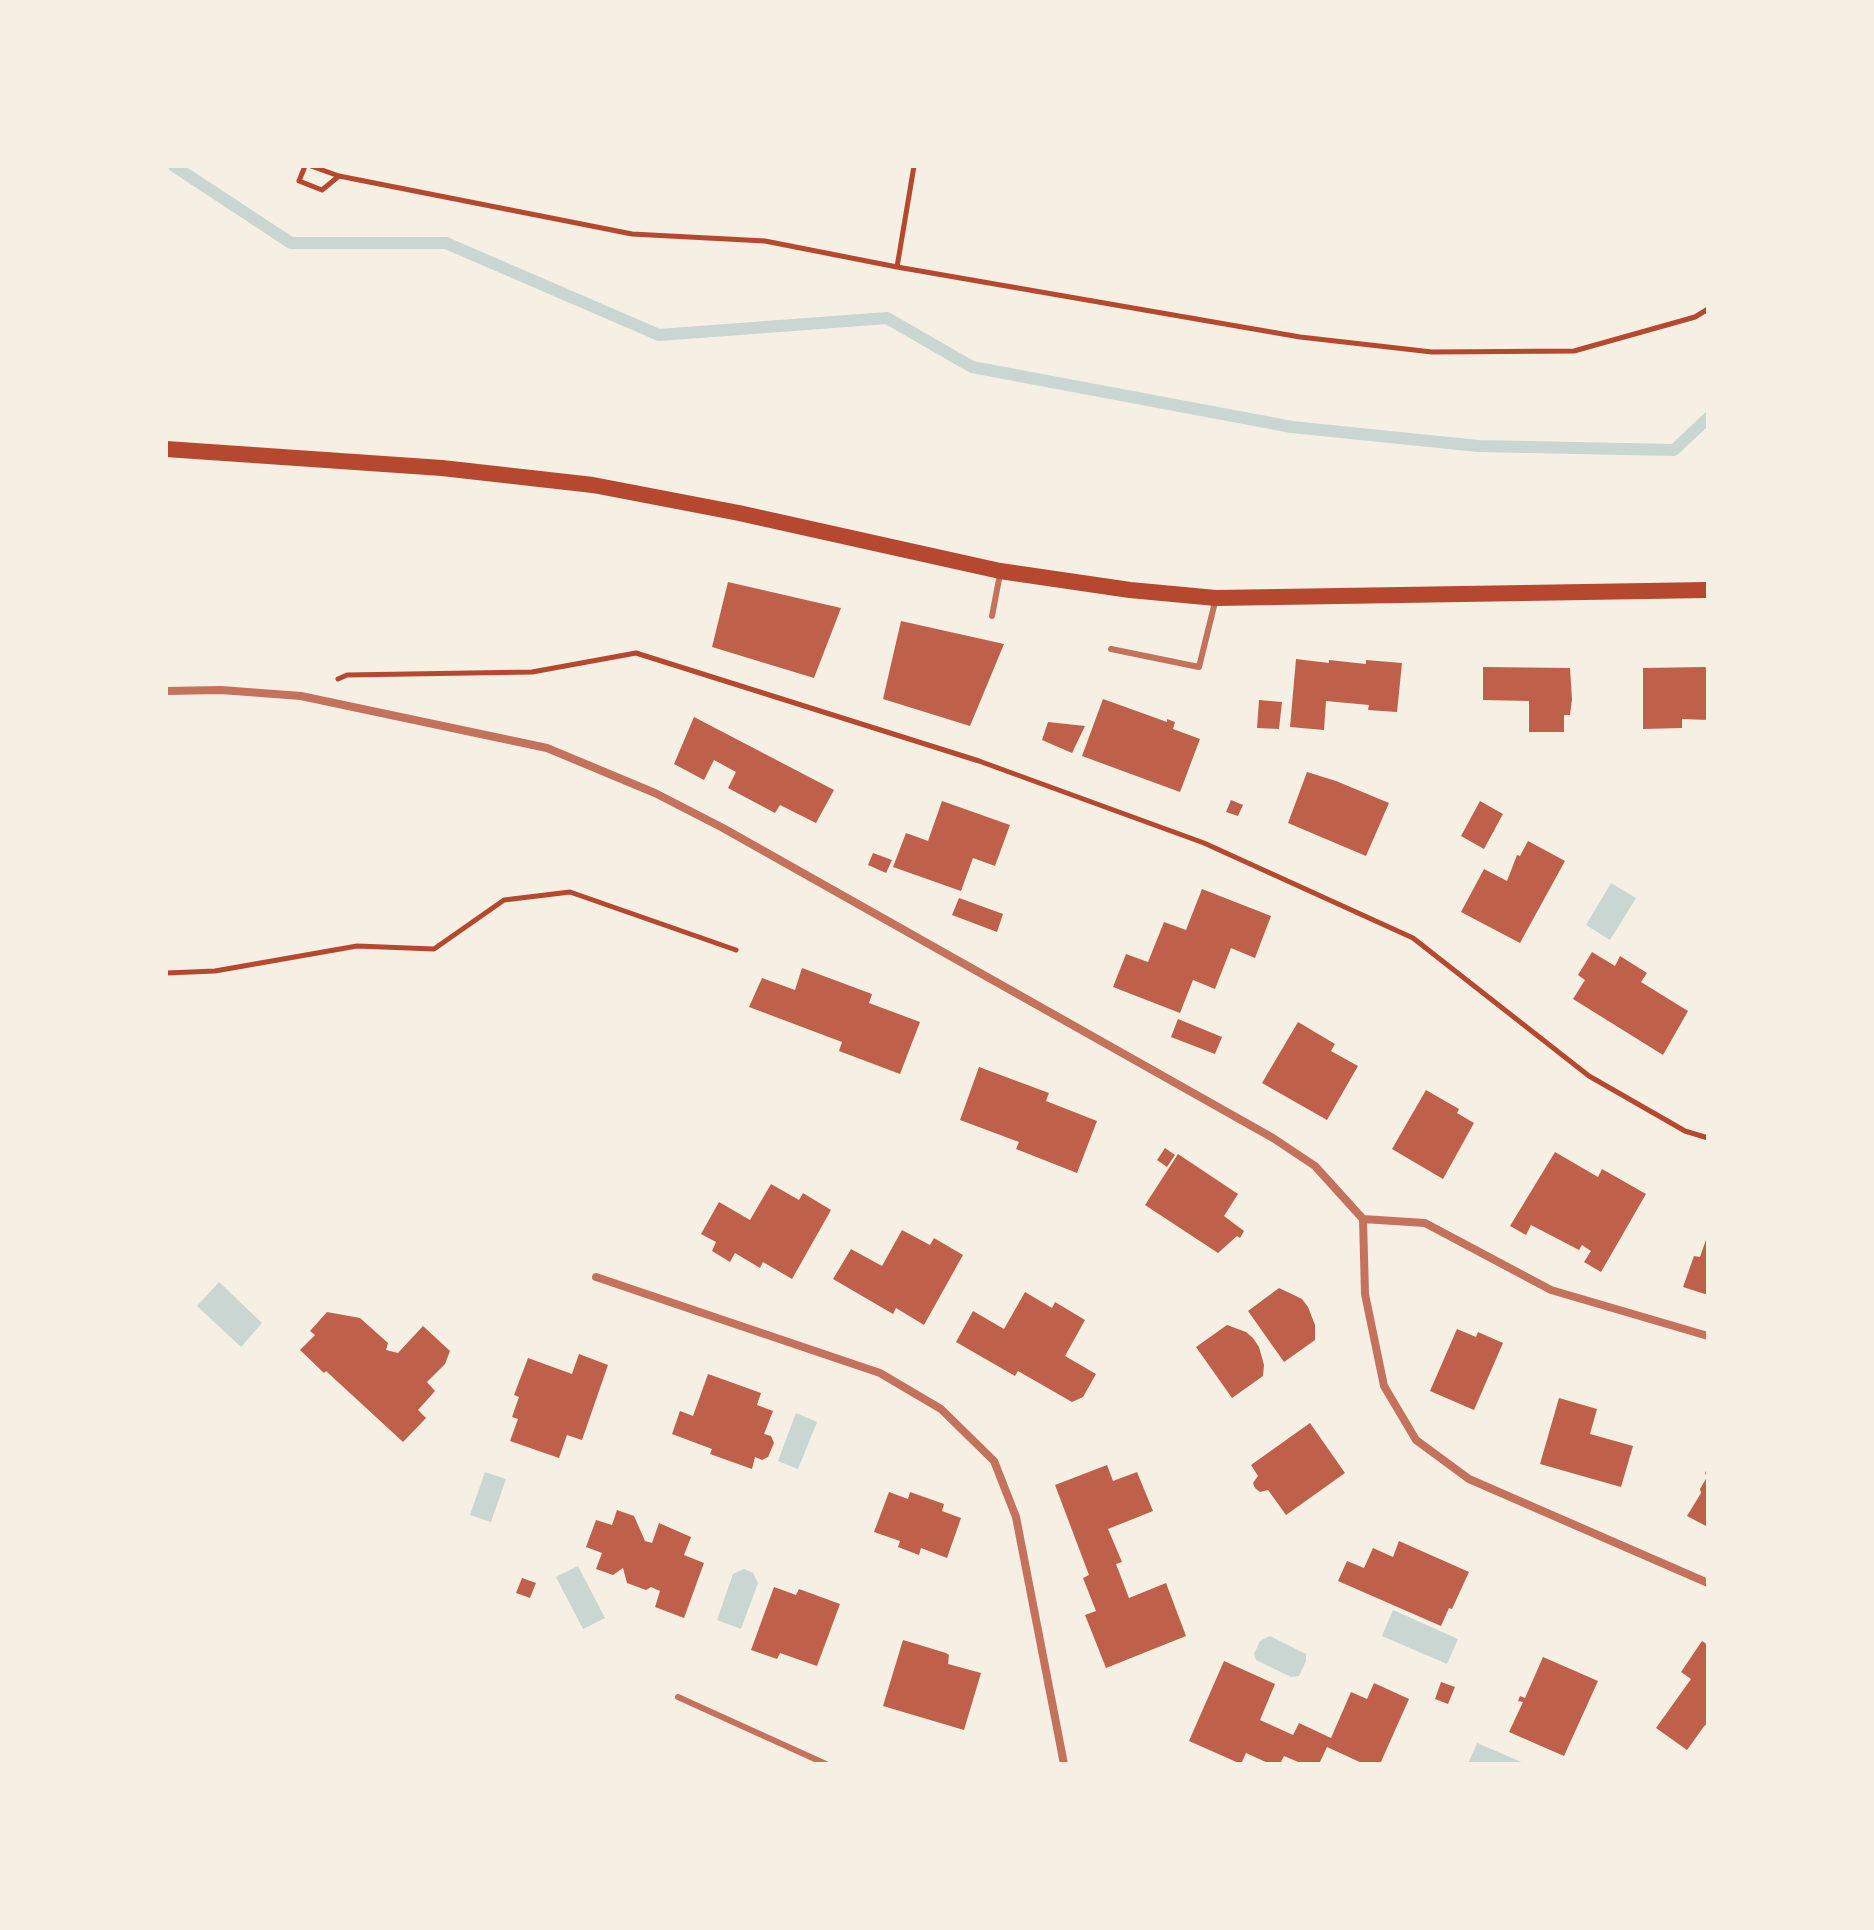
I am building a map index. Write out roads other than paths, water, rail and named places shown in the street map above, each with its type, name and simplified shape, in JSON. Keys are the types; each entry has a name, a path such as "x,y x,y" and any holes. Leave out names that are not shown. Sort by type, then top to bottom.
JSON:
{"main road":[{"path":"166,449 457,469 593,485 739,513 1000,571 1130,590 1216,598 1708,590"}],"street":[{"path":"166,691 221,690 301,696 547,748 655,793 723,828 1273,1138 1315,1166 1363,1219 1365,1294 1384,1386 1416,1440 1469,1479 1708,1583"},
{"path":"1363,1219 1425,1223 1551,1290 1708,1336"},
{"path":"596,1277 880,1373 941,1409 994,1461 1016,1517 1064,1764"}],"lane":[{"path":"992,616 1000,571"},
{"path":"1111,649 1199,667 1216,598"},
{"path":"678,1697 826,1764"}],"waterway":[{"path":"174,166 291,243 446,243 659,335 887,318 972,367 1292,427 1478,446 1674,450 1708,418"}]}
